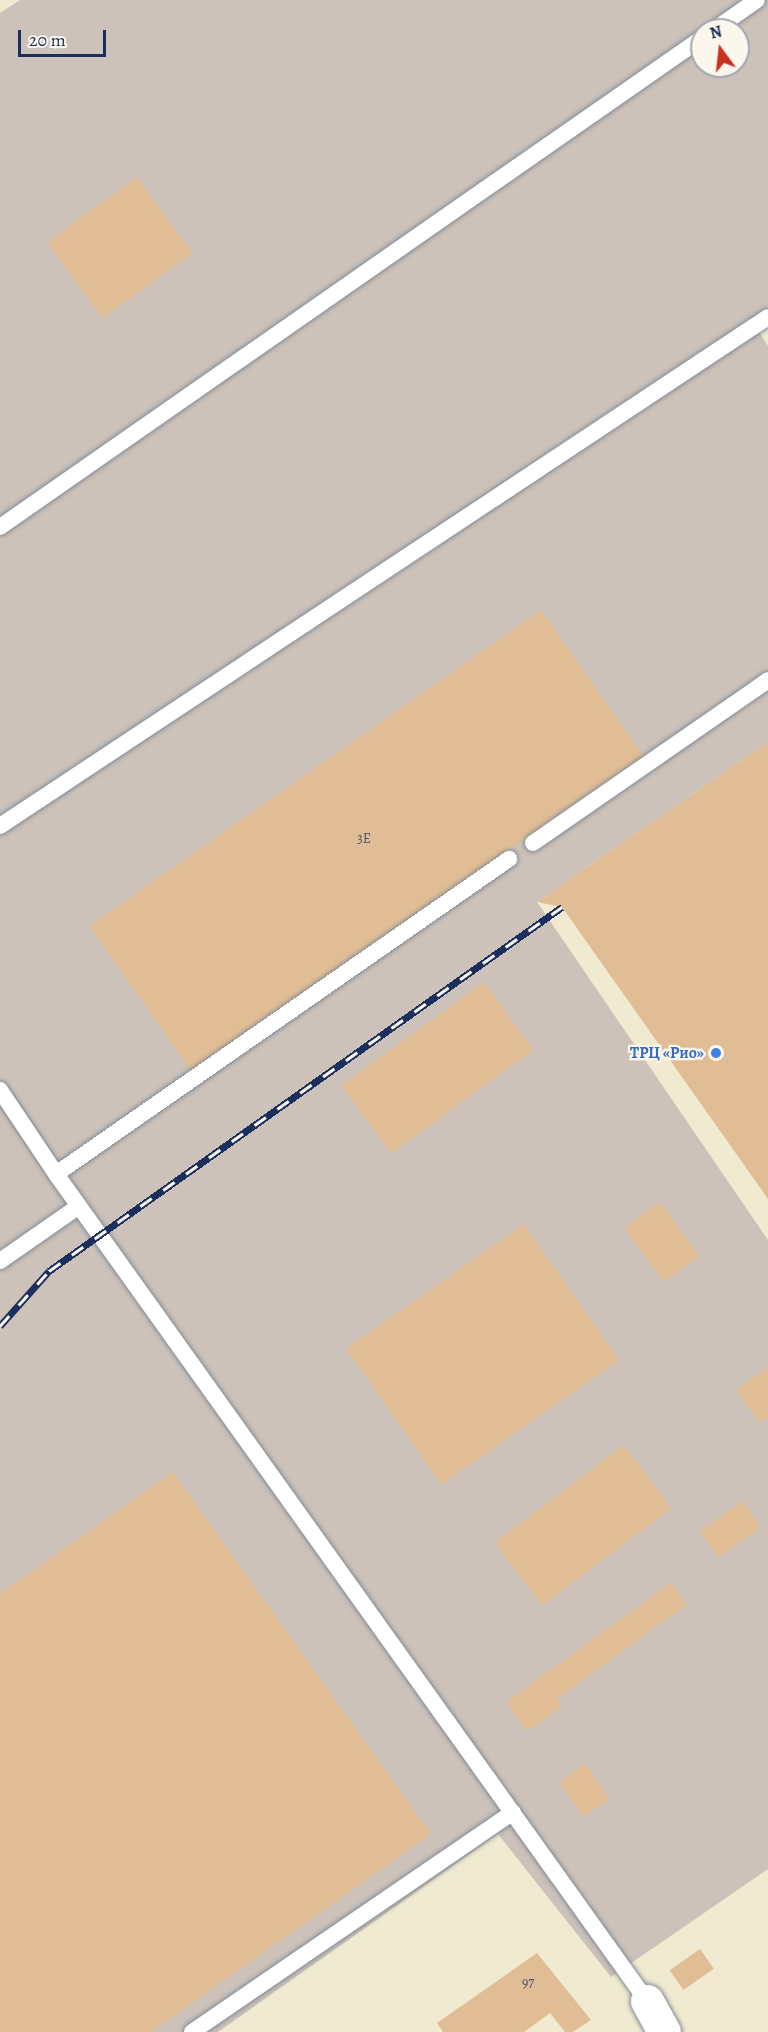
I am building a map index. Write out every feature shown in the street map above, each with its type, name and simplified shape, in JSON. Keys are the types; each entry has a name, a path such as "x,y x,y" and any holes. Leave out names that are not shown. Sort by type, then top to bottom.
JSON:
{"street":[{"path":"647,2001 664,2032"}],"lane":[{"path":"731,18 757,0"},
{"path":"0,527 690,46"},
{"path":"0,826 768,317"},
{"path":"533,843 768,680"},
{"path":"56,1174 509,860"},
{"path":"0,1090 56,1174 647,2001"},
{"path":"0,1261 79,1206"},
{"path":"192,2032 513,1812"}],"shaded area":[{"path":"20,0 768,0 768,325 759,332 768,346 768,742 537,902 768,1240 768,1869 611,1977 498,1834 218,2032 0,2032 0,13"}],"building":[{"path":"137,177 192,253 102,318 47,242"},
{"path":"541,610 643,756 192,1072 90,926"},
{"name":"ТРЦ «Рио»","path":"768,742 768,1199 562,907 537,902"},
{"path":"484,982 533,1050 391,1153 342,1085"},
{"path":"660,1202 699,1256 664,1282 624,1228"},
{"path":"524,1224 619,1360 441,1484 346,1348"},
{"path":"768,1367 768,1417 760,1423 736,1390"},
{"path":"624,1445 672,1508 542,1606 495,1542"},
{"path":"173,1472 431,1834 151,2032 0,2032 0,1594"},
{"path":"742,1501 761,1527 719,1557 700,1532"},
{"path":"671,1583 687,1604 557,1699 562,1707 527,1731 506,1702"},
{"path":"586,1764 609,1799 583,1817 559,1782"},
{"path":"700,1949 714,1969 683,1990 670,1970"},
{"path":"537,1953 591,2020 573,2032 565,2032 550,2013 524,2032 443,2032 437,2023"}],"railway":[{"path":"0,1326 49,1271 562,907"}],"place":[{"name":"ТРЦ «Рио»","path":"716,1053"}]}
